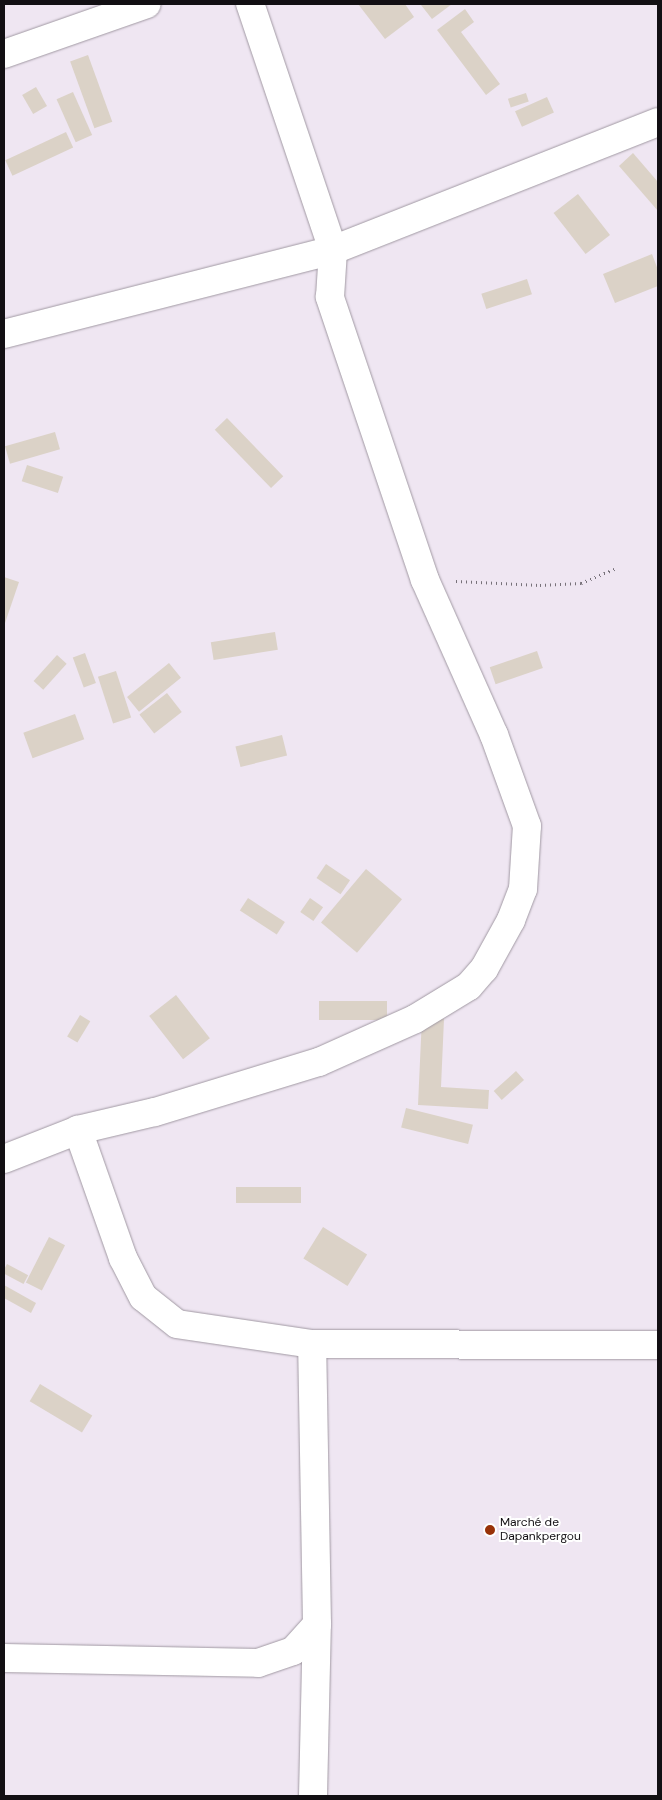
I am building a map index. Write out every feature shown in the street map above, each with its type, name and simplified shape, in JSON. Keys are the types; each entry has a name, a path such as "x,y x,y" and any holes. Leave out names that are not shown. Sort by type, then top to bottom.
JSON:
{"street":[{"path":"4,54 147,4"},
{"path":"4,1159 78,1130 155,1112 319,1062 446,1001 469,986 489,961 512,920 523,888 527,826 494,735 425,580 330,297 333,250 250,4"},
{"path":"4,334 333,250 658,122"},
{"path":"78,1130 123,1258 143,1297 177,1324 312,1344 658,1345"},
{"path":"312,1344 317,1624 313,1796"},
{"path":"4,1658 258,1663 293,1651 317,1624"}],"path":[{"path":"425,580 573,583 617,568"}],"building":[{"path":"358,4 405,4 414,17 385,39"},
{"path":"452,4 432,19 421,5"},
{"path":"465,9 474,22 461,32 500,84 486,95 437,30"},
{"path":"88,55 112,122 94,128 70,61"},
{"path":"36,87 47,106 33,114 22,95"},
{"path":"73,92 92,135 76,142 57,99"},
{"path":"526,93 529,102 511,107 508,99"},
{"path":"547,97 554,113 522,127 515,111"},
{"path":"66,132 73,147 12,176 5,160"},
{"path":"633,153 658,182 658,211 619,166"},
{"path":"578,194 610,235 586,254 554,213"},
{"path":"652,254 658,270 658,286 615,303 603,274"},
{"path":"527,279 532,294 486,309 481,294"},
{"path":"227,418 283,476 271,488 215,430"},
{"path":"55,432 60,449 10,464 5,446"},
{"path":"27,465 63,477 58,493 22,481"},
{"path":"4,577 19,582 4,626"},
{"path":"275,632 278,650 214,660 211,642"},
{"path":"537,651 543,668 496,684 490,667"},
{"path":"85,653 96,683 84,688 73,657"},
{"path":"57,655 67,664 43,690 34,681"},
{"path":"169,663 181,678 139,712 127,697"},
{"path":"116,671 131,718 113,723 98,677"},
{"path":"167,693 182,712 154,733 139,715"},
{"path":"75,714 84,739 33,758 23,733"},
{"path":"282,735 287,755 241,767 235,747"},
{"path":"326,864 350,880 341,894 316,878"},
{"path":"366,869 402,899 357,953 321,923"},
{"path":"248,898 285,922 277,935 240,911"},
{"path":"310,898 323,907 313,921 300,912"},
{"path":"176,995 210,1038 183,1059 149,1016"},
{"path":"319,1001 387,1001 387,1020 319,1020"},
{"path":"80,1015 90,1021 77,1043 67,1036"},
{"path":"422,1017 444,1019 441,1087 489,1090 488,1109 418,1105"},
{"path":"516,1071 524,1080 502,1100 494,1091"},
{"path":"406,1108 473,1125 468,1144 401,1127"},
{"path":"236,1187 301,1187 301,1203 236,1203"},
{"path":"323,1227 367,1255 347,1286 303,1258"},
{"path":"49,1237 65,1245 42,1291 26,1282"},
{"path":"7,1264 28,1275 23,1284 4,1274"},
{"path":"4,1285 36,1303 31,1313 4,1298"},
{"path":"40,1384 92,1415 82,1433 30,1401"}],"place":[{"name":"Marché de Dapankpergou","path":"490,1530"}]}
